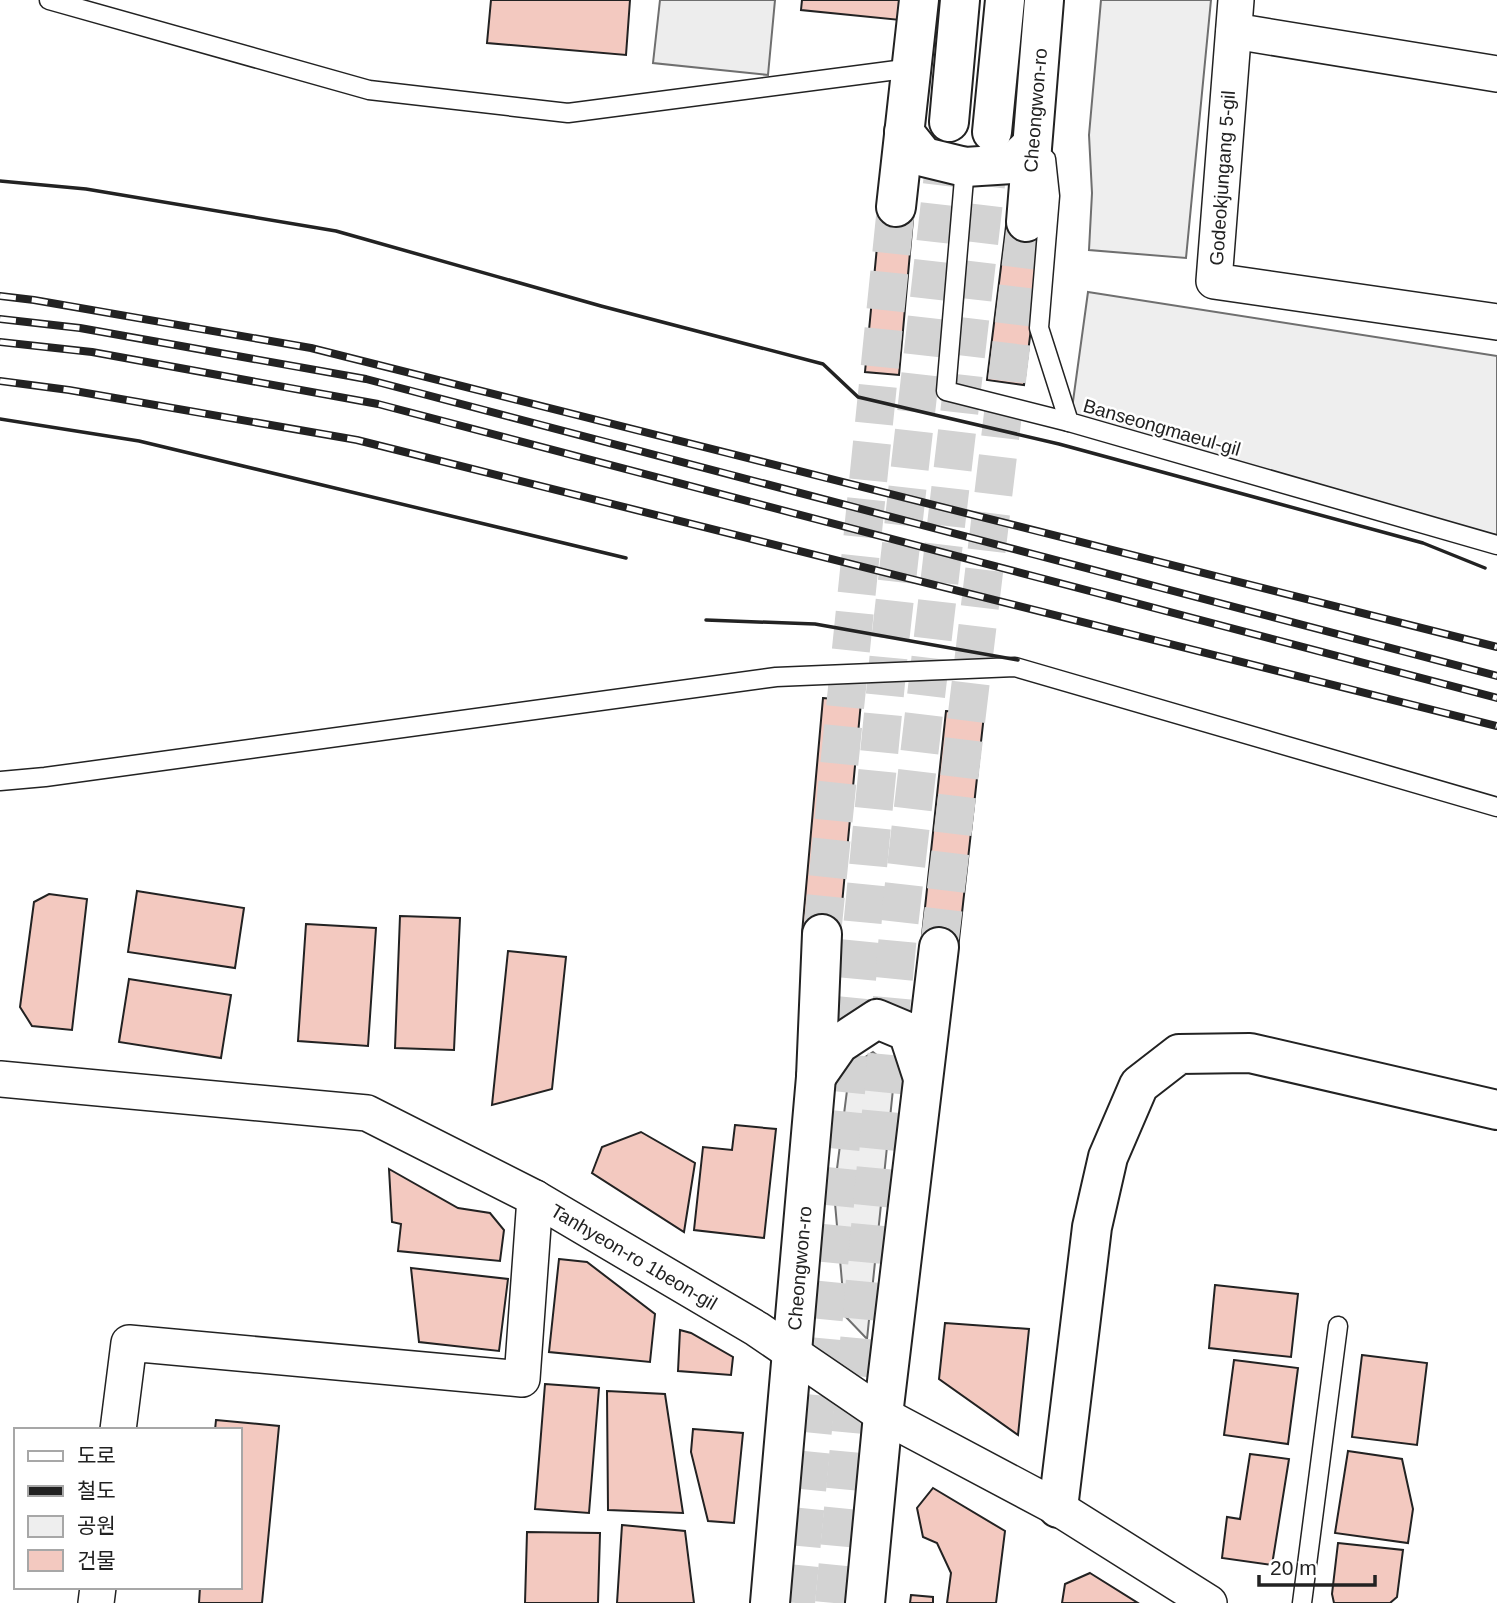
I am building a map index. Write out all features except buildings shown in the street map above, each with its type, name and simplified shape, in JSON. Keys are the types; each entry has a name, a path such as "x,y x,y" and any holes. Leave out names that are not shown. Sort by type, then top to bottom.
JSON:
{"main road":[{"path":"896,207 919,0"},
{"path":"948,122 960,0"},
{"path":"992,132 1004,0"},
{"name":"Cheongwon-ro","path":"1026,222 1044,0"},
{"path":"904,132 923,157 965,167 1012,164 1032,145"},
{"name":"Cheongwon-ro","path":"770,1603 816,1077 822,934"},
{"path":"865,1603 883,1415 939,947"},
{"path":"816,1077 839,1044 877,1018 908,1032 924,1080"},
{"path":"1058,1508 1092,1227 1108,1157 1139,1085 1179,1054 1250,1053 1497,1110"}],"street":[{"path":"1235,16 1497,74"},
{"name":"Godeokjungang 5-gil","path":"1235,16 1214,281 1497,322"},
{"name":"Tanhyeon-ro 1beon-gil","path":"0,1079 367,1112 535,1198 757,1329 883,1415 1058,1508 1209,1603"},
{"path":"118,1428 129,1343 522,1379 535,1198"}],"lane":[{"path":"49,0 369,90 568,113 912,68"},
{"name":"Banseongmaeul-gil","path":"1037,79 1050,196 1039,328 1069,422 1497,545"},
{"path":"965,167 946,391 1069,422"},
{"path":"0,781 776,677 1015,667 1497,807"},
{"path":"1302,1603 1338,1326"}],"green space":[{"path":"1101,0 1211,0 1186,258 1089,250 1092,193 1089,135"},
{"path":"1088,292 1497,356 1497,535 1451,528 1070,423"},
{"path":"873,1052 895,1070 867,1339 845,1316 834,1192 850,1067"}],"shaded area":[{"path":"660,0 775,0 768,75 653,63"}],"tunnel":[{"path":"796,1603 890,642 948,131"},
{"path":"834,1603 898,935 992,133"},
{"path":"822,934 896,207"},
{"path":"939,947 1026,222"}],"railway":[{"path":"0,296 311,348 1497,647"},
{"path":"0,319 80,328 366,379 1497,676"},
{"path":"0,342 92,352 378,404 1497,698"},
{"path":"0,381 69,390 357,440 1497,726"}],"wall":[{"path":"0,181 86,189 336,231 601,306 823,364 858,397 1059,444 1423,543 1485,568"},
{"path":"0,419 139,441 626,558"},
{"path":"706,620 815,624 1018,660"}]}
